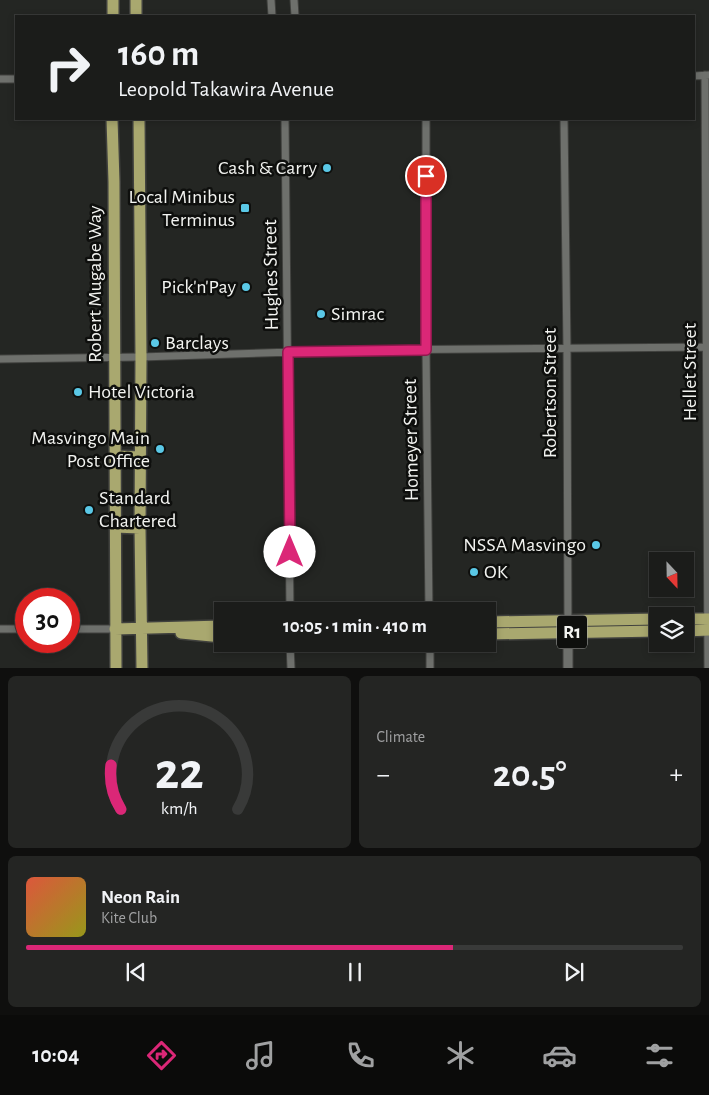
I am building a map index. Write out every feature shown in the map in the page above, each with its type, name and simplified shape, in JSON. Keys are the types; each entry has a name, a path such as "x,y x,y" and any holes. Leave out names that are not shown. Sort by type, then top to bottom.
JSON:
{"highway":[{"path":"113,15 114,0"},
{"path":"136,0 136,15"},
{"name":"Robert Mugabe Way","path":"112,120 114,182 113,357 116,668"},
{"path":"139,120 142,668"},
{"path":"115,456 140,457"},
{"path":"115,528 140,528"},
{"name":"R1","path":"496,633 649,620"},
{"path":"694,621 708,624"},
{"name":"R1","path":"496,622 649,631"},
{"path":"694,628 708,624"},
{"path":"115,630 214,626"},
{"path":"142,629 214,636"}],"street":[{"path":"271,0 272,15"},
{"path":"294,0 295,15"},
{"name":"Hellet Street","path":"707,75 708,668"},
{"path":"0,79 15,78"},
{"name":"Hughes Street","path":"285,120 290,602"},
{"name":"Homeyer Street","path":"426,120 429,602"},
{"name":"Robertson Street","path":"564,120 568,668"},
{"path":"0,359 288,352 707,347"},
{"path":"0,629 15,629"},
{"path":"80,629 115,630"},
{"path":"290,652 291,668"},
{"path":"430,652 430,668"}],"place":[{"name":"Cash & Carry","path":"327,168"},
{"name":"Local Minibus Terminus","path":"245,208"},
{"name":"Pick'n'Pay","path":"246,287"},
{"name":"Simrac","path":"321,314"},
{"name":"Barclays","path":"155,343"},
{"name":"Hotel Victoria","path":"78,392"},
{"name":"Masvingo Main Post Office","path":"160,449"},
{"name":"Standard Chartered","path":"89,510"},
{"name":"NSSA Masvingo","path":"596,545"},
{"name":"OK","path":"474,572"}],"route":[{"path":"290,552 288,352 426,350 426,176"}]}
